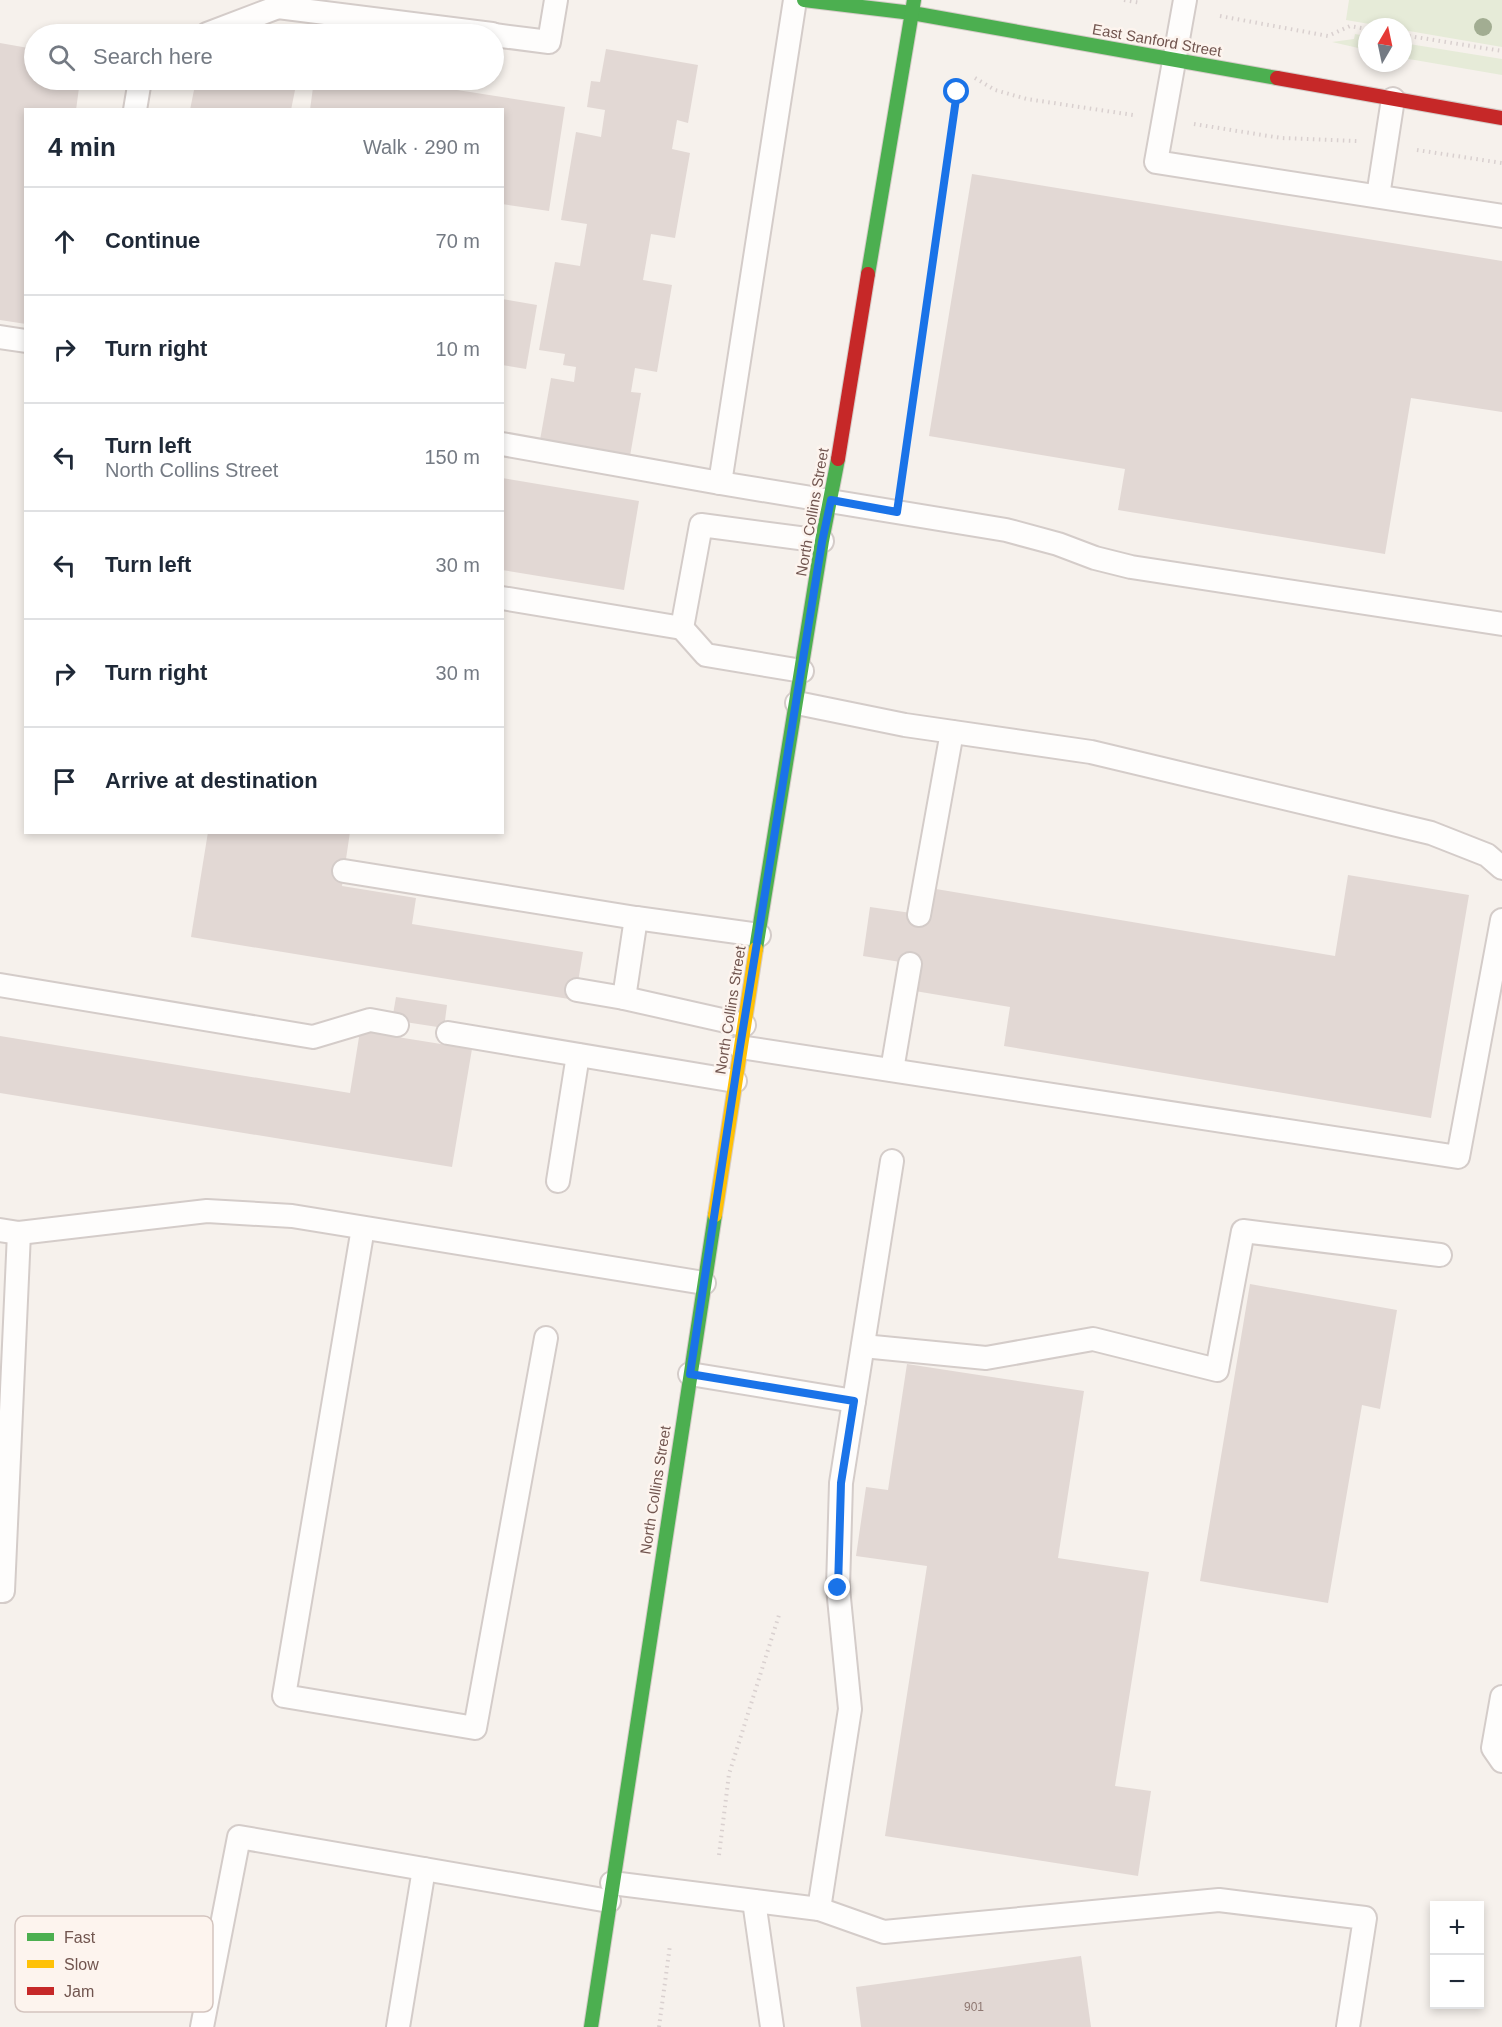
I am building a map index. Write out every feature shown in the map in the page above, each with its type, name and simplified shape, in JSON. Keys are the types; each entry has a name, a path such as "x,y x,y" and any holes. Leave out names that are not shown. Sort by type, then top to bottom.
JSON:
{"main road":[{"name":"East Sanford Street","path":"804,0 913,7 1175,60 1502,118"},
{"name":"North Collins Street","path":"591,2027 742,1036 822,542 831,500 913,7"}],"lane":[{"path":"504,36 549,42 556,0"},
{"path":"720,483 795,0"},
{"path":"1185,0 1156,162 1502,216"},
{"path":"231,24 278,4 417,24"},
{"path":"135,108 138,90"},
{"path":"1378,196 1393,99"},
{"path":"0,337 24,341"},
{"path":"504,444 1006,530 1131,567 1502,624"},
{"path":"682,628 701,525 822,542"},
{"path":"504,598 682,628 706,655 802,671"},
{"path":"797,703 905,725 1091,752 1420,831 1487,855 1502,868"},
{"path":"919,915 952,732"},
{"path":"344,871 636,918 759,935"},
{"path":"624,998 636,918"},
{"path":"577,990 624,998 742,1036 892,1070 1458,1157 1502,920"},
{"path":"892,1070 910,964"},
{"path":"0,985 313,1037 370,1020 398,1025"},
{"path":"448,1033 735,1081"},
{"path":"558,1181 578,1055"},
{"path":"819,1909 850,1709 838,1588 841,1483 892,1161"},
{"path":"0,1591 3,1591 10,1231 207,1211 292,1216 704,1283"},
{"path":"363,1228 284,1696 475,1728 546,1338"},
{"path":"863,1346 986,1358 1093,1339 1217,1370 1243,1231 1440,1256"},
{"path":"690,1374 854,1401"},
{"path":"1502,1697 1493,1748 1502,1761"},
{"path":"213,1971 239,1837 424,1869 610,1892 754,1901 819,1909 884,1932 1219,1900 1365,1917 1348,2027"},
{"path":"398,2027 424,1869"},
{"path":"754,1901 772,2027"},
{"path":"202,2027 205,2012"}],"path":[{"path":"1124,0 1141,3"},
{"path":"1220,16 1328,36 1350,26 1358,27"},
{"path":"1412,36 1502,51"},
{"path":"975,78 995,90 1027,99 1281,138 1347,140 1502,163"},
{"path":"897,512 957,92"},
{"path":"719,1856 729,1774 779,1615"},
{"path":"659,2027 670,1945"}],"green space":[{"path":"1349,0 1502,0 1502,47 1412,32 1412,18 1358,18 1358,22 1346,20"},
{"path":"1355,34 1358,34 1358,48 1332,42 1354,39"},
{"path":"1412,44 1502,59 1502,75 1412,60"}],"building":[{"path":"0,43 24,47 24,90 79,90 76,108 24,108 24,324 0,320"},
{"path":"606,49 698,65 688,123 677,120 672,149 690,153 675,238 651,234 643,280 672,285 657,372 635,368 631,392 641,393 630,456 540,440 551,378 574,382 576,367 563,365 565,354 539,350 555,262 580,266 587,224 561,220 576,132 601,137 605,110 587,107 591,81 600,82"},
{"path":"194,90 295,90 291,108 190,108"},
{"path":"313,90 457,90 565,107 549,211 504,204 504,108 310,108"},
{"path":"972,174 1502,261 1502,412 1411,398 1385,554 1118,510 1125,469 929,436"},
{"path":"504,299 537,305 526,369 504,365"},
{"path":"504,478 639,501 624,590 504,570"},
{"path":"208,834 350,834 342,886 416,898 412,924 583,952 575,1000 191,937"},
{"path":"1348,875 1469,895 1431,1118 1004,1046 1010,1007 915,991 919,965 863,956 870,907 925,915 930,888 1335,956"},
{"path":"396,997 447,1005 444,1028 392,1020"},
{"path":"360,1031 472,1049 452,1167 0,1093 0,1036 350,1093"},
{"path":"1250,1284 1397,1310 1380,1409 1362,1405 1328,1603 1200,1581"},
{"path":"907,1364 1084,1391 1058,1558 1149,1572 1115,1786 1151,1791 1138,1876 885,1836 927,1566 856,1556 866,1487 888,1490"},
{"path":"1081,1956 1091,2027 861,2027 856,1987"}],"traffic: fast":[{"path":"804,0 912,13 1277,78"},
{"path":"868,274 914,0"},
{"path":"756,949 822,541 838,459"},
{"path":"591,2027 715,1215"}],"traffic: slow":[{"path":"715,1215 756,949"}],"traffic: jam":[{"path":"1277,78 1502,118"},
{"path":"838,459 868,274"}],"route":[{"path":"838,1588 841,1483 854,1401 690,1374 740,1047 822,542 831,500 897,512 957,92"}]}
